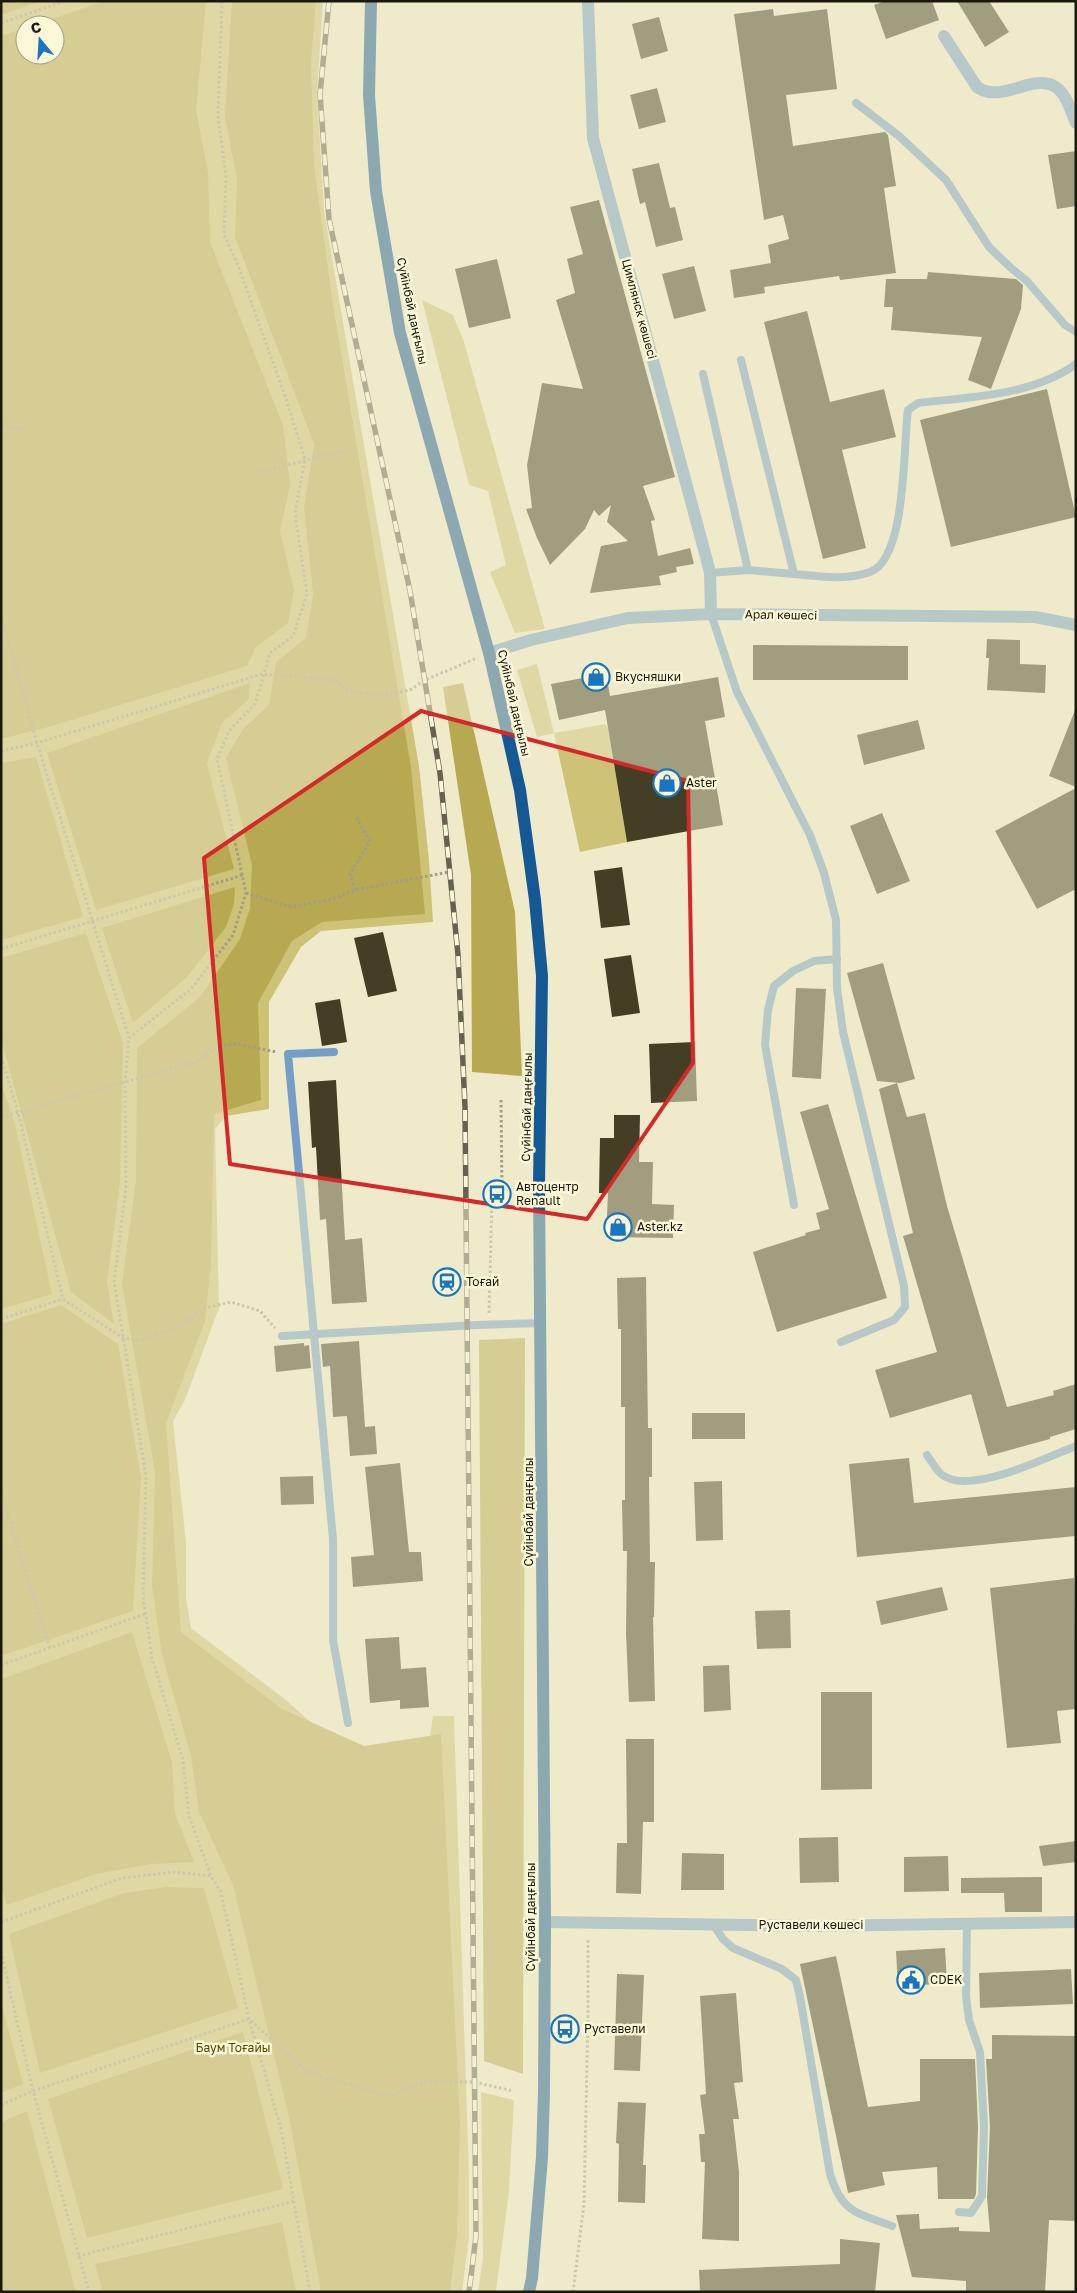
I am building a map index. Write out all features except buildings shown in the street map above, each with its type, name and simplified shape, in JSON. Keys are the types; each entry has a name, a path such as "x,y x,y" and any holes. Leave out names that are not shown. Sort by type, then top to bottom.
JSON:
{"main road":[{"name":"Сүйінбай даңғылы","path":"371,1 369,95 376,191 400,333 489,653 520,790 535,900 542,976 539,1186 545,1922 542,2157 532,2278 529,2292"}],"street":[{"name":"Цимлянск көшесі","path":"588,1 593,138 710,573 711,614"},
{"path":"944,36 977,87 985,93 996,93 1041,83 1054,86 1064,96 1076,123"},
{"name":"Арал көшесі","path":"489,653 531,640 628,618 711,614 1035,617 1076,625"},
{"name":"Руставели көшесі","path":"545,1922 817,1926 1076,1922"}],"lane":[{"path":"856,103 899,136 946,180 989,247 1027,281 1065,325 1076,332"},
{"path":"741,360 794,574"},
{"path":"710,573 748,570 847,578 872,572 885,560 900,520 908,410 918,402 1003,392 1043,382 1076,364"},
{"path":"703,374 748,570"},
{"path":"711,614 737,692 810,835 824,873 836,920 837,988 843,1032 904,1286 906,1307 894,1320 841,1342"},
{"path":"794,1205 765,1045 768,1010 774,986 793,971 814,961 837,959"},
{"path":"334,1052 288,1054 333,1539 333,1640 348,1723"},
{"path":"282,1336 541,1323"},
{"path":"927,1455 941,1474 949,1478 980,1480 1003,1475 1076,1446"},
{"path":"713,1924 723,1939 733,1948 782,1969 796,1980 830,2174 835,2190 842,2202 850,2210 892,2226"},
{"path":"959,2212 971,2213 982,2196 984,2127 980,2052 969,2020 966,1996 967,1924"}],"path":[{"path":"1,23 65,1"},
{"path":"129,1038 191,990 233,935 246,892 217,759 229,730 255,704 262,674 270,653 293,636 307,594 295,513 305,459 237,263 224,235 226,176 218,115 222,1"},
{"path":"1,425 24,430"},
{"path":"259,472 305,459 344,451"},
{"path":"1,615 37,743 129,1038 125,1083 126,1188 114,1282 146,1476 143,1595 152,1658 183,1760 189,1816 212,1876 221,1892 249,2019 281,2129 310,2292"},
{"path":"1,751 37,743 262,674 335,680 348,691 382,695 410,690 425,680 489,653"},
{"path":"355,890 350,874 370,841 356,817"},
{"path":"246,892 291,907 329,900 355,890 450,872"},
{"path":"1,949 243,875"},
{"path":"1,1117 196,1062 217,1047 234,1044 288,1054"},
{"path":"1,1057 18,1112 63,1299 123,1338 143,1340 179,1326 205,1308 231,1302 260,1311 282,1336"},
{"path":"476,1325 489,1314 492,1200 502,1192 500,1099"},
{"path":"1,1319 63,1299"},
{"path":"1,1493 50,1648"},
{"path":"1,1665 146,1614"},
{"path":"1,1922 122,1878 174,1872 212,1876"},
{"path":"573,2292 584,2204 588,1922"},
{"path":"1,1952 33,2091 89,2292"},
{"path":"249,2019 309,2073 390,2096 423,2082 474,2082 513,2091"},
{"path":"1,2105 33,2091 249,2019"},
{"path":"78,2256 295,2201"}],"highlighted area":[{"path":"421,711 688,781 693,1063 587,1219 230,1164 204,858"}],"green space":[{"name":"Баум Тоғайы","path":"1,1 323,1 317,93 324,211 419,766 429,860 433,922 321,931 301,947 269,1002 269,1109 226,1116 215,1129 219,1308 185,1400 173,1421 186,1542 186,1598 191,1628 286,1700 392,1795 430,1736 433,1716 454,1716 469,2175 469,2237 462,2292 1,2292"},
{"path":"1,1 41,1 1,15"},
{"path":"104,1 206,1 196,110 208,172 210,242 283,425 290,485 280,531 294,590 288,623 256,647 247,666 52,726 1,739 1,36 15,31 15,65 65,65 64,15"},
{"path":"232,1 316,1 311,62 314,166 333,305 411,767 425,914 322,922 292,941 258,1003 261,1100 214,1114 211,1264 205,1321 166,1423 181,1632 282,1709 364,1746 441,1734 460,2122 457,2234 450,2292 321,2292 290,2122 233,1885 199,1812 191,1756 162,1655 152,1586 155,1472 122,1284 136,1180 137,1048 200,997 240,939 250,908 252,865 226,758 243,729 269,705 276,662 306,638 313,594 304,507 314,444 235,237 237,180 225,116"},
{"path":"422,300 453,315 464,342 545,629 515,633 490,572 506,565 488,491 469,485"},
{"path":"537,664 554,733 537,737 517,670"},
{"path":"250,683 249,699 222,723 207,763 234,869 96,910 47,753"},
{"path":"463,683 515,912 522,1076 472,1072 471,875 443,687"},
{"path":"605,724 608,729 627,842 580,852 554,733"},
{"path":"36,757 83,917 1,940 1,763"},
{"path":"235,887 234,904 226,927 187,977 133,1023 102,928"},
{"path":"86,933 123,1043 120,1183 107,1282 114,1324 71,1292 1,1039 1,958"},
{"path":"1,1083 15,1124 52,1294 1,1309"},
{"path":"61,1305 118,1344 141,1478 133,1611 1,1656 1,1324"},
{"path":"525,1338 523,2074 484,2061 479,1340"},
{"path":"132,1632 172,1762 175,1813 194,1862 151,1864 96,1874 7,1905 1,1886 1,1679"},
{"path":"166,1887 204,1888 238,2008 40,2073 9,1934 124,1893"},
{"path":"1,2002 23,2084 1,2093"},
{"path":"243,2032 283,2189 87,2238 48,2099"},
{"path":"481,2092 514,2100 509,2191 496,2292 478,2292 483,2258"},
{"path":"27,2111 76,2292 1,2292 1,2122"},
{"path":"282,2222 296,2292 103,2292 95,2264"}],"railway":[{"path":"329,1 320,94 329,219 410,591 440,773 458,955 465,1107 476,2236 469,2292"}],"place":[{"name":"Вкусняшки","path":"596,677"},
{"name":"Aster","path":"667,783"},
{"name":"Автоцентр Renault","path":"497,1194"},
{"name":"Aster.kz","path":"618,1227"},
{"name":"Тоғай","path":"447,1282"},
{"name":"CDEK","path":"911,1980"},
{"name":"Руставели","path":"565,2029"}]}
